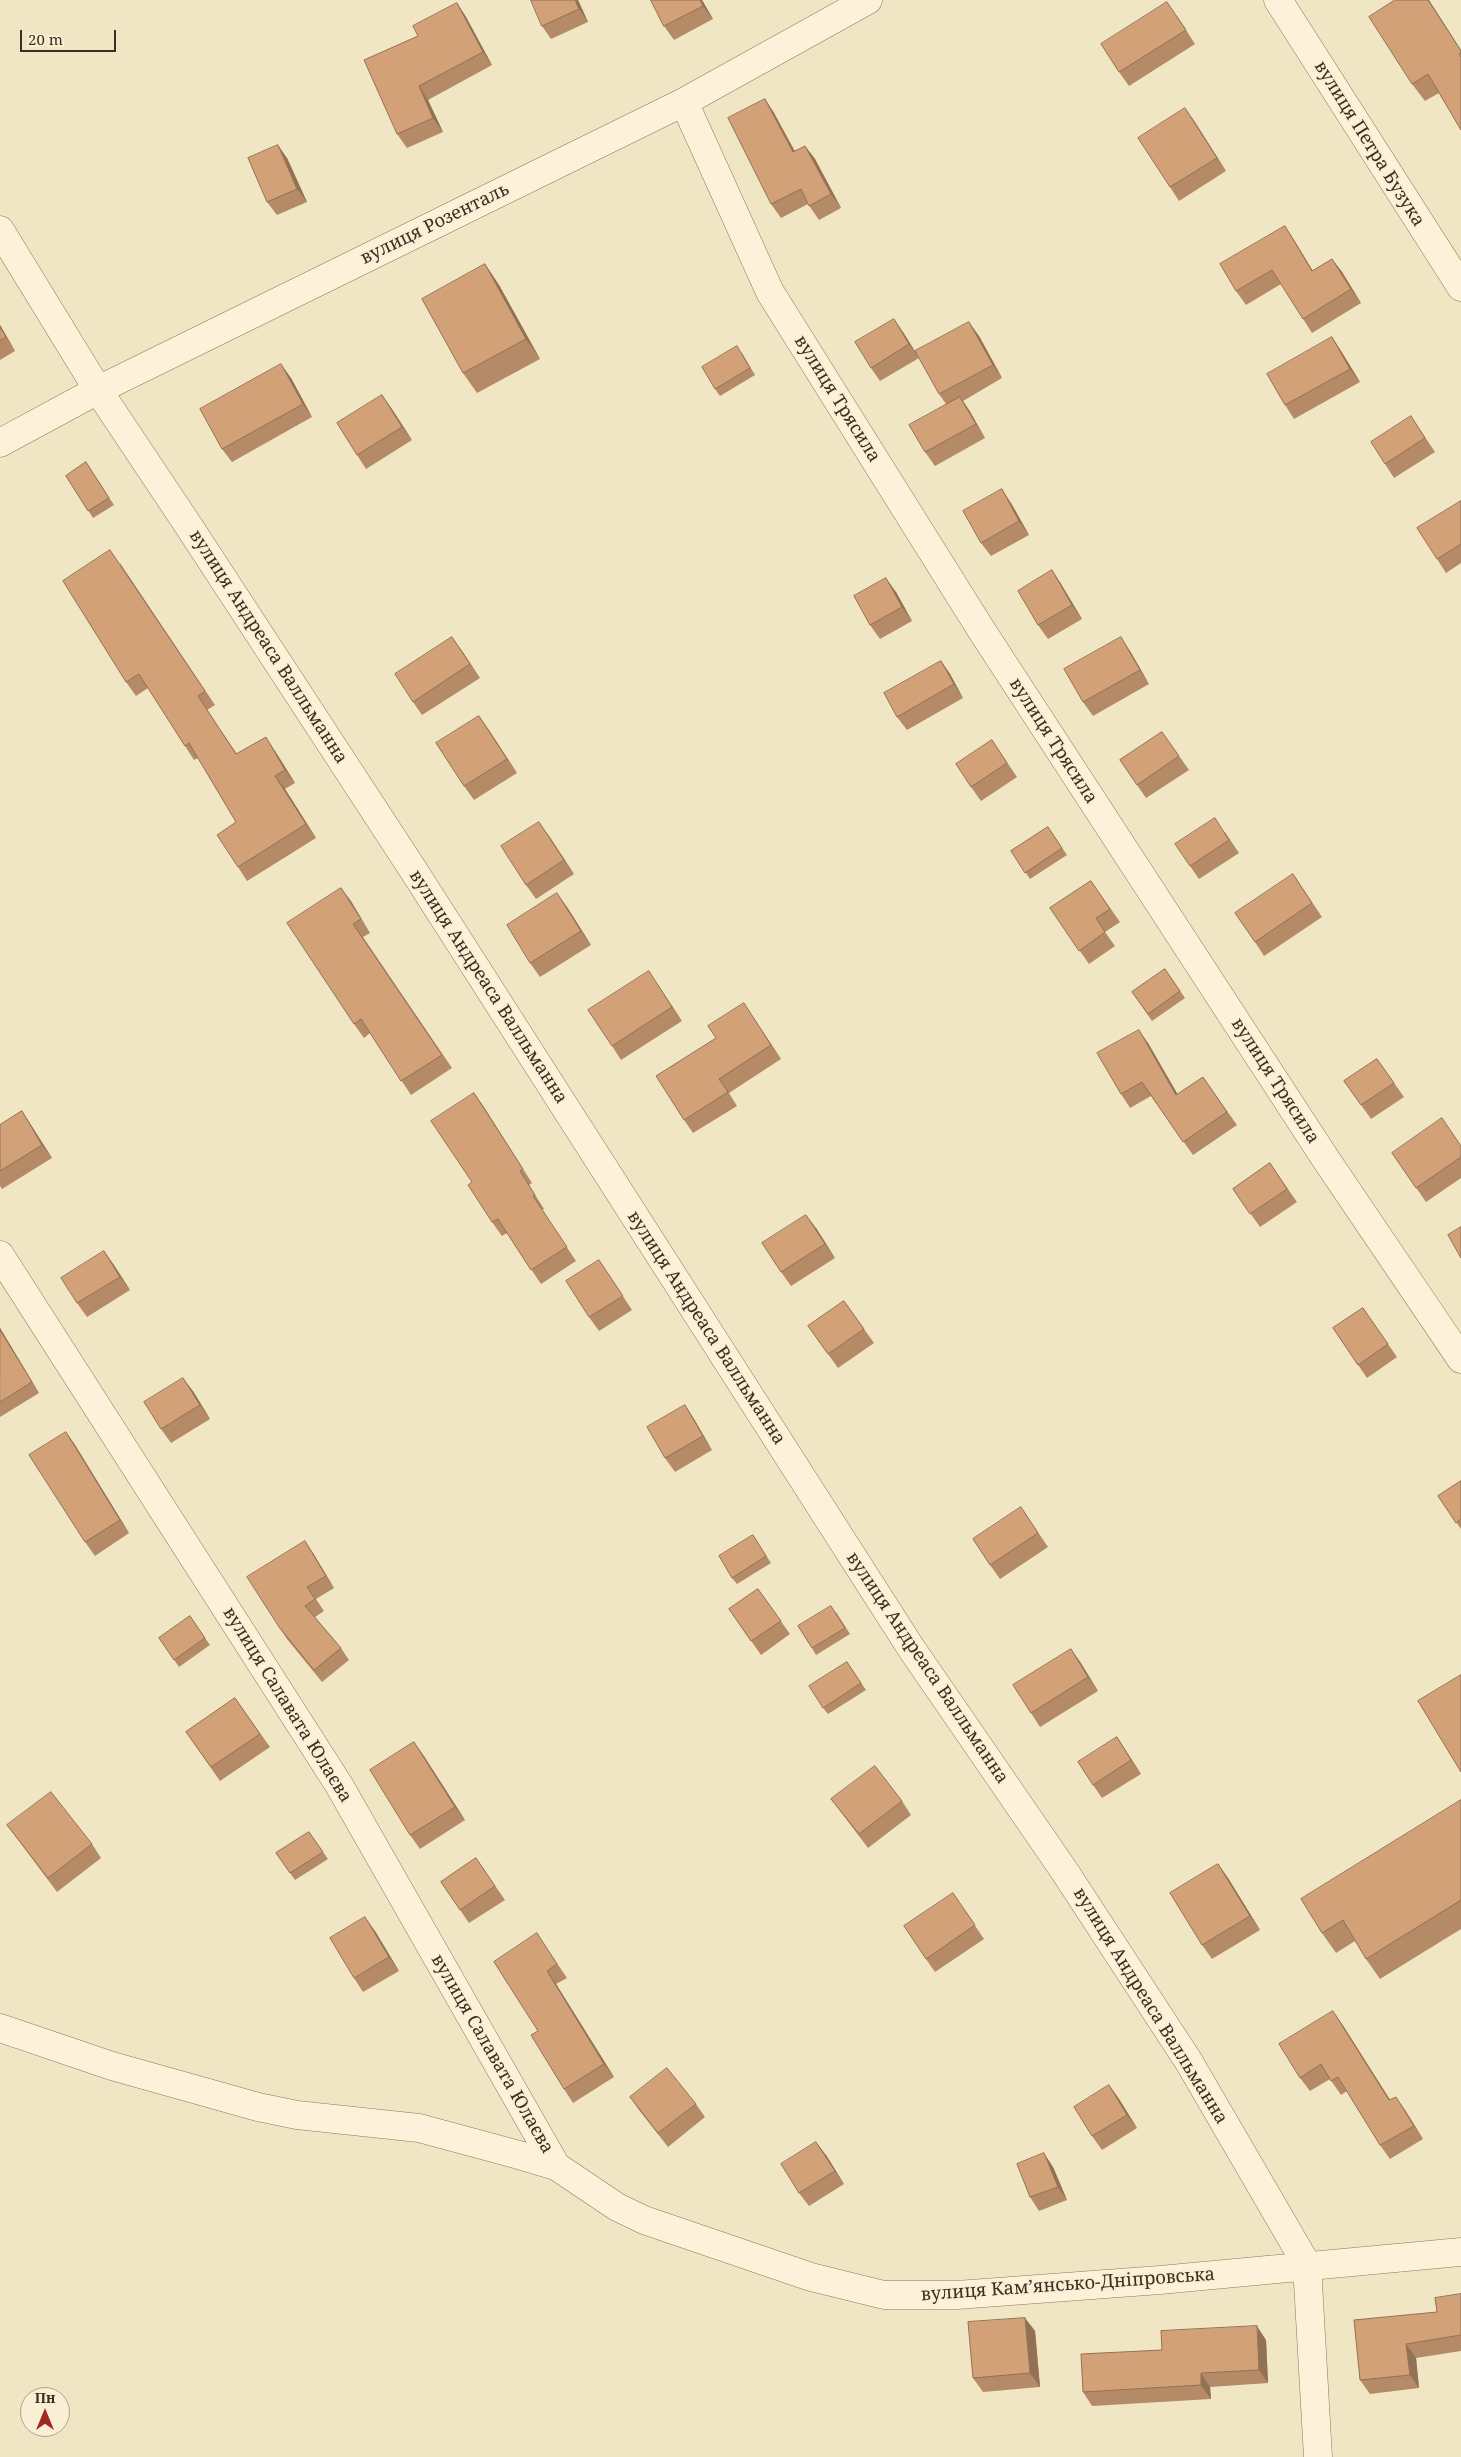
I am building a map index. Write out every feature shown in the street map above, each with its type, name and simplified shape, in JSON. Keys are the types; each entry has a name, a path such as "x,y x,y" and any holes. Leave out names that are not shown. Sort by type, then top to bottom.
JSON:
{"street":[{"name":"вулиця Розенталь","path":"0,443 98,390 684,102 868,0"},
{"name":"вулиця Петра Бузука","path":"1278,0 1461,287"},
{"name":"вулиця Трясила","path":"684,102 770,292 987,640 1320,1150 1461,1359"},
{"name":"вулиця Андреаса Валльманна","path":"0,230 98,390 412,868 911,1648 1065,1872 1189,2062 1308,2265 1318,2457"},
{"name":"вулиця Салавата Юлаєва","path":"0,1255 339,1785 556,2166"},
{"name":"вулиця Кам’янсько-Дніпровська","path":"0,2028 112,2066 258,2107 298,2115 419,2128 556,2166 616,2207 644,2220 811,2277 884,2295 957,2295 1160,2280 1461,2252"}],"building":[{"path":"531,0 575,0 579,9 542,26"},
{"path":"651,0 700,0 703,6 664,26"},
{"path":"1395,0 1428,0 1461,51 1459,54 1461,57 1461,130 1428,74 1412,84 1369,17"},
{"path":"1167,2 1186,30 1119,72 1101,44"},
{"path":"457,3 483,52 419,86 433,118 397,134 364,60 418,36 413,26"},
{"path":"765,99 793,152 805,146 831,194 809,206 801,189 771,204 728,118"},
{"path":"1185,108 1217,158 1170,187 1138,138"},
{"path":"278,145 297,189 267,202 248,158"},
{"path":"1285,226 1312,271 1332,259 1351,289 1303,319 1272,270 1236,291 1220,264"},
{"path":"485,264 526,339 463,373 422,299"},
{"path":"894,319 909,344 871,368 855,342"},
{"path":"969,322 993,365 939,394 915,351"},
{"path":"0,327 6,337 0,340"},
{"path":"1332,337 1350,369 1285,405 1267,374"},
{"path":"737,346 750,368 715,389 702,367"},
{"path":"281,364 303,404 222,449 200,409"},
{"path":"382,395 402,427 357,455 337,423"},
{"path":"960,397 976,424 925,452 909,425"},
{"path":"1411,416 1425,438 1385,464 1371,442"},
{"path":"86,462 109,498 88,511 66,476"},
{"path":"1002,489 1019,521 981,543 963,511"},
{"path":"1461,501 1461,544 1437,559 1417,528"},
{"path":"110,550 205,691 198,696 236,754 266,737 285,770 275,776 306,824 238,867 217,835 236,822 189,743 185,746 139,674 126,682 63,581"},
{"path":"1052,570 1072,605 1038,625 1018,591"},
{"path":"886,578 902,607 870,625 854,596"},
{"path":"452,637 470,664 413,702 395,674"},
{"path":"1121,637 1140,670 1083,702 1064,669"},
{"path":"941,661 954,684 897,717 884,693"},
{"path":"479,716 507,759 464,786 436,743"},
{"path":"1162,732 1179,756 1137,785 1120,760"},
{"path":"992,740 1007,763 971,787 956,764"},
{"path":"1215,818 1229,840 1190,866 1175,844"},
{"path":"539,822 564,860 526,885 501,846"},
{"path":"1048,827 1062,848 1025,873 1011,851"},
{"path":"1293,874 1312,903 1255,942 1235,913"},
{"path":"1091,881 1110,909 1096,918 1105,932 1079,951 1050,908"},
{"path":"341,888 361,919 353,924 442,1055 401,1081 361,1019 354,1024 287,923"},
{"path":"557,893 581,931 530,963 507,925"},
{"path":"1165,969 1180,991 1148,1014 1132,992"},
{"path":"649,971 672,1007 612,1046 588,1010"},
{"path":"744,1003 771,1045 719,1079 728,1092 684,1120 656,1076 716,1038 708,1026"},
{"path":"1139,1030 1176,1095 1203,1077 1227,1112 1183,1142 1142,1082 1121,1094 1097,1053"},
{"path":"1377,1059 1394,1083 1361,1105 1344,1081"},
{"path":"474,1093 523,1169 520,1171 535,1195 533,1196 567,1247 531,1270 498,1219 492,1222 468,1185 472,1182 431,1121"},
{"path":"22,1111 42,1145 0,1171 0,1125"},
{"path":"1442,1118 1461,1146 1461,1157 1416,1188 1392,1153"},
{"path":"1270,1163 1287,1189 1250,1214 1233,1189"},
{"path":"806,1215 825,1244 781,1272 762,1243"},
{"path":"1461,1227 1461,1258 1448,1235"},
{"path":"104,1251 120,1277 77,1303 61,1278"},
{"path":"599,1260 623,1296 589,1317 566,1281"},
{"path":"844,1301 864,1329 828,1354 808,1326"},
{"path":"1363,1308 1388,1344 1358,1365 1333,1328"},
{"path":"0,1330 32,1382 0,1402"},
{"path":"183,1378 200,1405 161,1429 144,1402"},
{"path":"685,1405 703,1436 665,1458 647,1427"},
{"path":"66,1432 120,1520 85,1542 29,1455"},
{"path":"1461,1481 1461,1519 1456,1523 1438,1496"},
{"path":"1021,1507 1038,1533 990,1565 973,1539"},
{"path":"753,1535 766,1556 732,1578 719,1556"},
{"path":"305,1541 326,1576 307,1587 315,1599 305,1606 341,1648 314,1670 279,1627 247,1577"},
{"path":"758,1589 781,1621 751,1641 729,1609"},
{"path":"831,1606 845,1628 812,1648 798,1626"},
{"path":"190,1616 205,1638 174,1660 159,1638"},
{"path":"1071,1649 1088,1677 1031,1713 1013,1685"},
{"path":"847,1662 861,1683 823,1708 809,1686"},
{"path":"1461,1675 1461,1772 1418,1701"},
{"path":"235,1698 260,1734 211,1767 186,1732"},
{"path":"1117,1737 1131,1760 1093,1785 1078,1762"},
{"path":"414,1742 455,1807 410,1835 370,1770"},
{"path":"875,1766 902,1801 859,1834 831,1799"},
{"path":"51,1792 92,1844 48,1878 7,1825"},
{"path":"1461,1800 1461,1900 1366,1959 1343,1920 1322,1933 1301,1899"},
{"path":"309,1832 323,1852 290,1873 276,1853"},
{"path":"476,1858 495,1886 460,1910 441,1882"},
{"path":"1218,1864 1250,1916 1202,1945 1170,1893"},
{"path":"953,1893 975,1925 926,1959 904,1926"},
{"path":"365,1917 389,1957 354,1978 330,1938"},
{"path":"537,1933 557,1964 547,1971 604,2064 564,2089 531,2035 538,2031 494,1962"},
{"path":"1333,2011 1389,2100 1396,2097 1414,2126 1380,2145 1338,2077 1331,2081 1321,2064 1300,2078 1279,2044"},
{"path":"667,2068 696,2104 658,2133 630,2097"},
{"path":"1109,2085 1127,2115 1092,2136 1074,2107"},
{"path":"816,2142 835,2171 799,2193 781,2164"},
{"path":"1044,2153 1058,2187 1030,2197 1017,2164"},
{"path":"1461,2294 1461,2335 1406,2344 1410,2375 1360,2380 1354,2320 1437,2312 1435,2298"},
{"path":"1025,2318 1030,2373 973,2378 968,2322"},
{"path":"1257,2326 1259,2370 1201,2373 1201,2385 1083,2392 1081,2354 1162,2350 1161,2331"}]}
